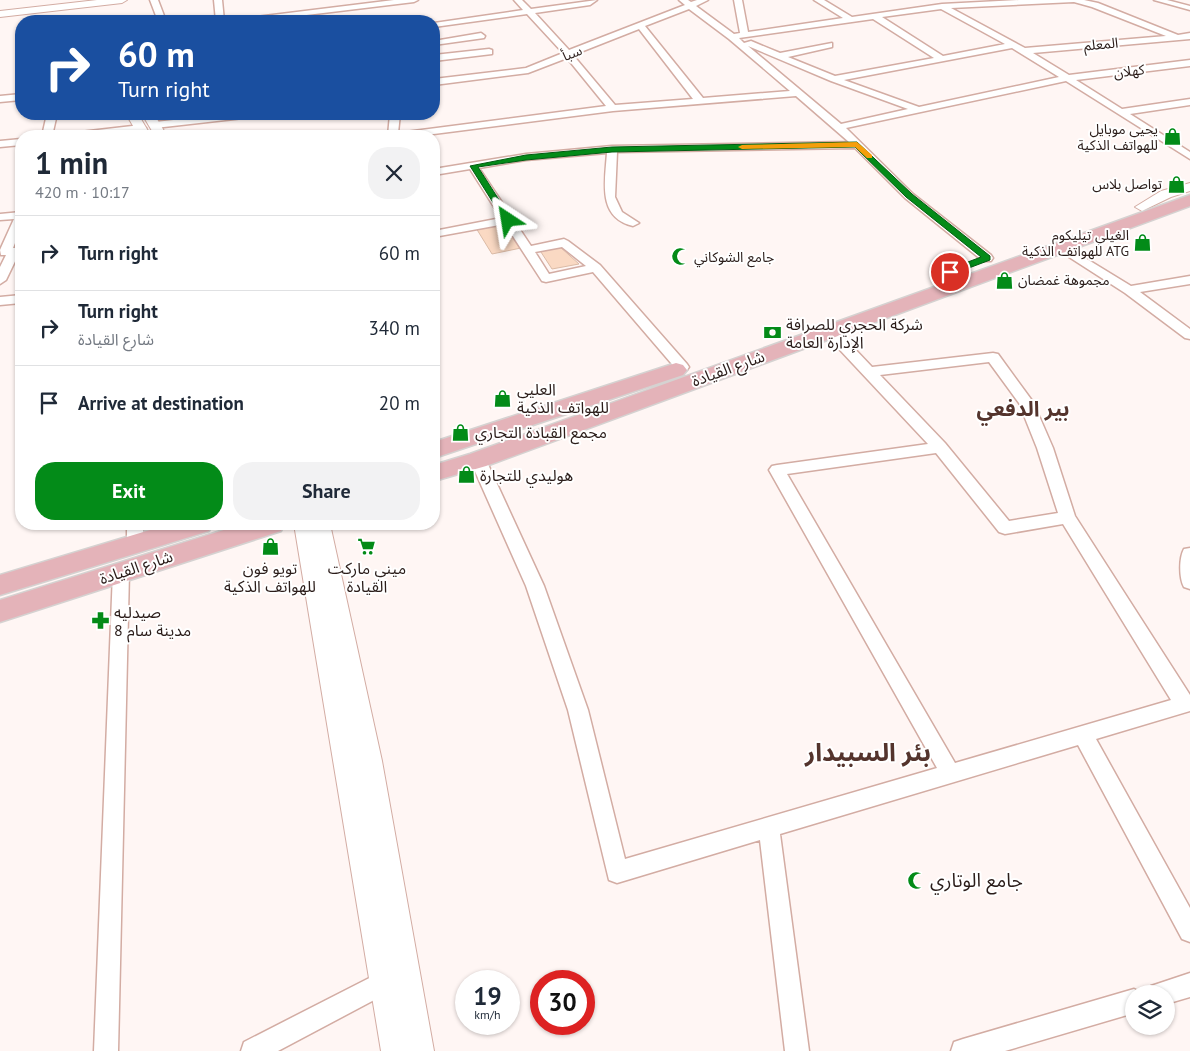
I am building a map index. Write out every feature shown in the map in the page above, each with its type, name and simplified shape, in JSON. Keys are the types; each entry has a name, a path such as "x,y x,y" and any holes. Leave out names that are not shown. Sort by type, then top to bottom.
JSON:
{"main road":[{"name":"شارع القيادة","path":"440,471 478,460 1059,246 1190,192"},
{"name":"شارع القيادة","path":"440,448 821,321 987,258 1146,210 1190,200"},
{"name":"شارع القيادة","path":"0,585 135,534 161,530"},
{"name":"شارع القيادة","path":"0,611 253,530"}],"street":[{"path":"0,14 122,0"},
{"path":"154,0 160,15"},
{"path":"218,0 219,15"},
{"path":"344,0 358,14"},
{"path":"291,15 414,0"},
{"path":"518,0 568,54 613,108"},
{"path":"440,23 590,3 593,0"},
{"name":"سبأ","path":"440,81 528,70 640,26 687,3 704,0"},
{"path":"738,0 744,35"},
{"path":"818,0 850,19"},
{"path":"932,0 1024,51 1190,156"},
{"path":"732,36 942,6 1068,0"},
{"path":"1078,0 1138,20 1190,43"},
{"path":"1158,0 1190,8"},
{"path":"687,3 732,36 839,127 909,196 987,258"},
{"path":"874,16 942,59"},
{"path":"640,26 701,102"},
{"path":"440,42 482,36"},
{"path":"732,36 834,79 918,110"},
{"name":"المعلم","path":"1024,51 1190,36"},
{"path":"780,56 829,45"},
{"path":"834,79 1014,45"},
{"path":"440,57 489,52"},
{"name":"كهلان","path":"839,127 1068,78 1190,63"},
{"path":"440,130 613,108 799,93"},
{"path":"0,99 15,98"},
{"path":"1122,112 1190,102"},
{"path":"152,120 158,130"},
{"path":"155,125 199,120"},
{"path":"0,144 15,143"},
{"path":"440,171 526,158 612,149 857,145"},
{"path":"612,149 610,197 617,214 633,223"},
{"path":"473,166 546,278 596,268"},
{"path":"1146,210 1166,194 1190,187"},
{"path":"1146,210 1190,206"},
{"path":"0,217 15,216"},
{"path":"440,233 508,220"},
{"path":"3,252 15,227"},
{"path":"529,250 564,243 596,268 682,368"},
{"path":"1059,246 1129,290 1190,334"},
{"path":"0,280 14,251 3,252"},
{"path":"1129,290 1190,280"},
{"path":"0,301 15,300"},
{"path":"830,331 940,447 1005,528 1067,517"},
{"path":"478,460 535,586 578,710 617,872 1187,704 1067,517 1045,448 1026,402 993,358 869,372"},
{"path":"940,447 777,470 951,774"},
{"path":"305,530 396,1051"},
{"path":"321,530 370,761 419,1051"},
{"path":"1190,554 1190,582"},
{"path":"106,1051 121,572"},
{"path":"1084,734 1190,931"},
{"path":"768,828 797,1051"},
{"path":"253,1051 385,982"},
{"path":"1175,989 1190,985"},
{"path":"964,1051 1125,1004"}],"building":[{"path":"505,222 521,248 492,254 476,228"},
{"path":"559,246 579,264 552,269 539,249"}],"slow traffic":[{"path":"742,147 857,145 869,157"}],"place":[{"name":"يحيى موبايل للهواتف الذكية","path":"1172,137"},
{"name":"تواصل بلاس","path":"1176,184"},
{"name":"الغيلي تيليكوم للهواتف الذكية ATG","path":"1143,243"},
{"name":"جامع الشوكاني","path":"680,257"},
{"name":"مجموهة غمضان","path":"1004,280"},
{"name":"شركة الحجري للصرافة الإدارة العامة","path":"772,333"},
{"name":"العليي للهواتف الذكية","path":"503,398"},
{"name":"مجمع القبادة التجاري","path":"461,432"},
{"name":"هوليدي للتجارة","path":"466,475"},
{"name":"ميني ماركت القيادة","path":"367,546"},
{"name":"تويو فون للهواتف الذكية","path":"270,547"},
{"name":"صيدليه مدينة سام 8","path":"100,621"},
{"name":"جامع الوتاري","path":"916,880"}],"district":[{"name":"بير الدفعي","path":"1023,409"},
{"name":"بئر السبيدار","path":"868,752"}],"route":[{"path":"508,220 473,166 526,158 612,149 857,145 909,196 987,258 950,272"}]}
